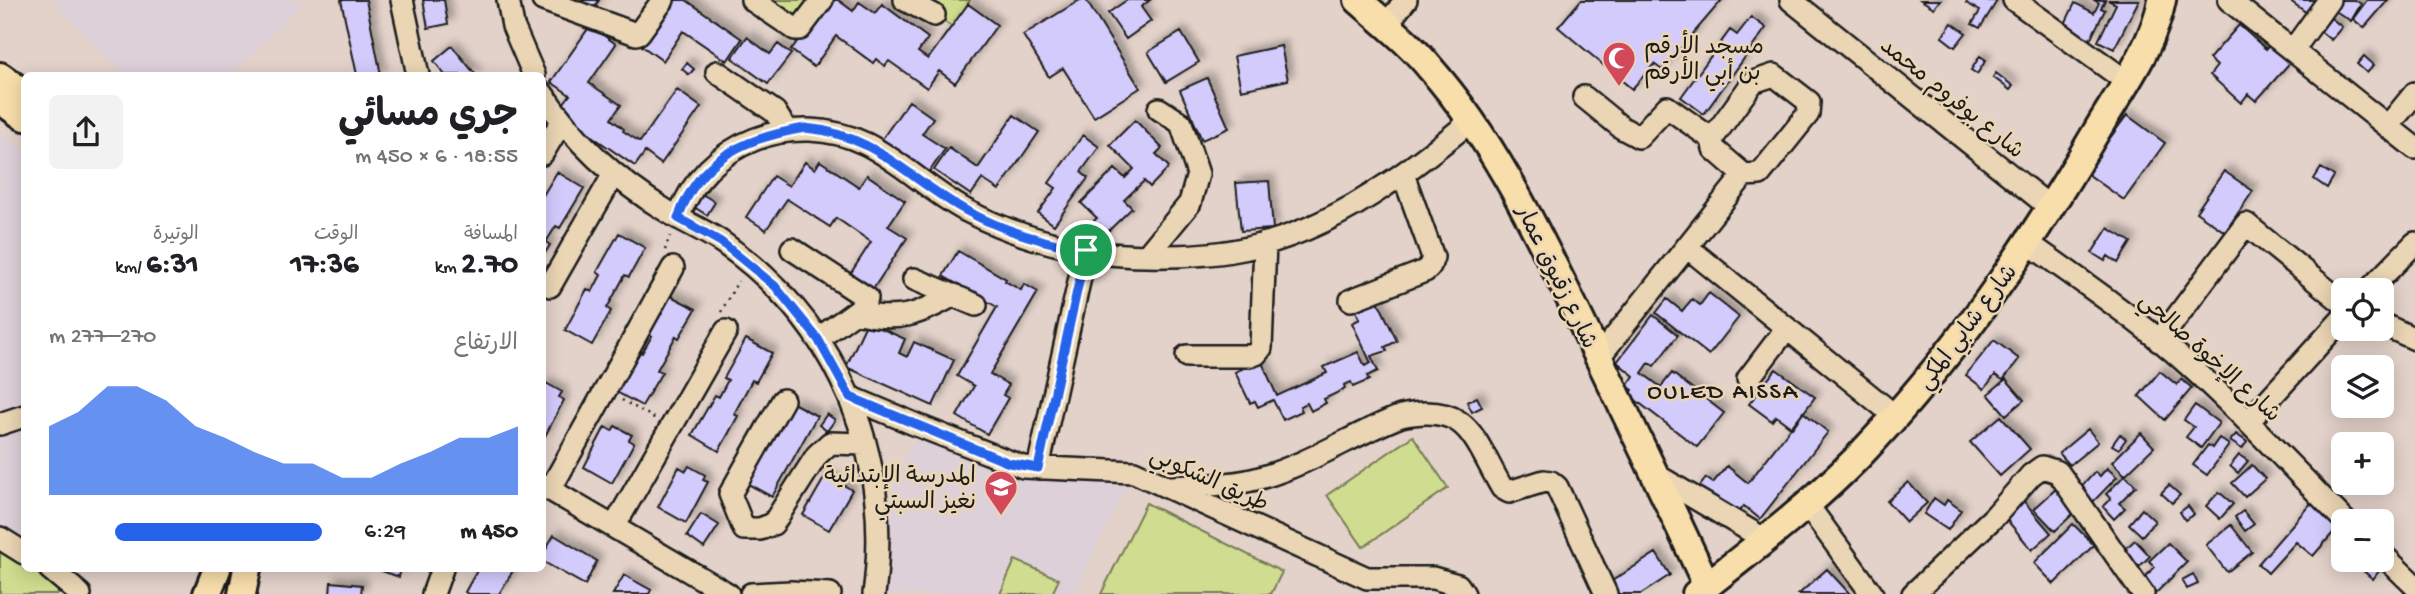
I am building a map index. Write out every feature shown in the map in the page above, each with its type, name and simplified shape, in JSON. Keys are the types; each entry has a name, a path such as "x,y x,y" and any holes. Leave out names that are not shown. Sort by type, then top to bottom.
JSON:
{"main road":[{"name":"شارع زقيوق عمار","path":"1358,0 1431,68 1471,121 1510,180 1656,475 1701,590"},
{"name":"شارع شابي المكي","path":"1701,590 1857,458 1924,384 1988,303 2051,208 2126,81 2149,39 2162,0"},
{"path":"0,76 21,91"},
{"path":"0,100 21,115"},
{"path":"207,594 215,572"},
{"path":"242,594 246,572"}],"street":[{"path":"402,0 417,72"},
{"path":"508,0 513,26 533,72"},
{"path":"543,0 636,34 663,0"},
{"path":"752,0 795,29 800,29 822,0"},
{"path":"905,0 934,15"},
{"path":"1386,25 1406,0"},
{"name":"شارع بوفروم محمد","path":"1791,0 2051,208"},
{"path":"2014,0 2126,81"},
{"path":"2229,0 2415,148"},
{"path":"2293,50 2329,0"},
{"path":"717,72 775,113 787,131"},
{"path":"1584,97 1622,128 1639,137 1667,107 1712,139 1714,149 1744,175 1760,174 1808,114 1810,102 1774,75 1754,82 1712,139"},
{"path":"2388,126 2415,93"},
{"path":"546,99 591,155 678,218 721,242 748,262 775,286 818,339 850,397 866,444 875,498 877,569 873,594"},
{"path":"1148,254 1190,203 1198,174 1181,123 1159,109"},
{"path":"546,147 562,121"},
{"path":"678,218 685,197 721,157 746,143 805,128 859,141 882,152 938,194 967,211 1062,246 1110,254 1178,255 1231,251 1265,243 1344,210 1403,174 1471,121"},
{"path":"550,286 614,174"},
{"path":"1351,300 1425,271 1430,266 1433,257 1403,174"},
{"path":"1599,357 1744,175"},
{"path":"2159,341 2246,224 2331,293"},
{"path":"1188,356 1250,356 1261,348 1265,243"},
{"name":"شارع الإخوة صالحي","path":"2028,243 2107,299 2159,341 2249,421 2284,461 2333,509"},
{"path":"2381,278 2415,243"},
{"path":"1688,247 1895,416"},
{"path":"792,250 867,298 862,307 818,339"},
{"path":"1038,468 1086,250"},
{"path":"673,268 605,391 546,487 729,594"},
{"path":"914,279 976,305"},
{"path":"856,312 880,317 916,315 954,295"},
{"path":"1748,379 1787,328"},
{"path":"2394,329 2415,339"},
{"path":"614,527 726,331"},
{"path":"2249,421 2331,331"},
{"name":"طريق الشكوبي","path":"850,397 1009,463 1038,468 1134,472 1367,578 1433,578 1458,585 1464,594"},
{"path":"783,400 730,495 744,529 760,529 774,524 817,455 830,443 866,444"},
{"path":"1167,487 1262,478 1401,416 1419,413 1445,414 1465,424 1502,488 1509,492 1544,481 1557,487 1606,594"},
{"path":"0,424 21,417"},
{"path":"1913,594 1996,516 2031,475 2042,467 2058,472 2143,594"},
{"path":"1656,475 1764,539"},
{"path":"1806,503 1872,594"},
{"path":"0,538 21,551"},
{"path":"2394,566 2415,586"},
{"path":"54,572 80,594"},
{"path":"433,594 441,572"},
{"path":"751,594 830,594"}],"path":[{"path":"673,268 665,256 678,218"},
{"path":"726,331 719,325 718,317 748,262"},
{"path":"605,391 671,427"}],"shaded area":[{"path":"52,0 305,0 235,72 122,72"},
{"path":"0,133 21,149 21,532 16,539 0,532"},
{"name":"المدرسة الإبتدائية نغيز السبتي","path":"915,435 1024,478 1127,485 1073,594 887,594 887,550 894,481"}],"green space":[{"path":"772,0 817,0 803,21"},
{"path":"911,0 970,0 954,28"},
{"path":"1413,436 1448,488 1363,547 1327,495"},
{"path":"1146,503 1282,572 1271,594 1101,594"},
{"path":"0,545 21,557 21,572 43,572 65,594 0,594"},
{"path":"1015,560 1059,579 1052,594 1000,594"}],"building":[{"path":"341,0 366,0 380,72 356,72"},
{"path":"423,0 444,0 448,24 428,28"},
{"path":"562,0 599,0 593,10 583,3 578,11"},
{"path":"673,0 686,0 742,39 727,61 683,31 663,61 642,46"},
{"path":"828,0 838,0 853,11 859,2 875,13 882,4 928,38 918,52 928,59 968,4 997,25 955,83 939,71 927,88 889,61 885,66 876,59 873,63 836,36 814,67 791,50"},
{"path":"1080,0 1086,0 1140,88 1094,117 1063,68 1049,77 1023,35"},
{"path":"1127,0 1150,0 1141,7 1151,21 1126,39 1108,13"},
{"name":"مسجد الأرقم بن أبي الأرقم","path":"1581,0 1722,0 1662,70 1654,64 1632,89 1558,27"},
{"path":"1921,0 1940,0 1934,8"},
{"path":"1968,0 1997,1 1980,28 1972,24 1980,11 1966,3"},
{"path":"2094,0 2105,0 2101,8 2105,10 2090,40 2064,26 2075,3 2094,13 2099,3"},
{"path":"2108,0 2139,0 2114,49 2098,41 2116,4"},
{"path":"2289,0 2316,0 2307,13"},
{"path":"2340,0 2355,0 2361,4 2351,21 2334,10"},
{"path":"2367,0 2388,0 2364,28 2353,19"},
{"path":"1751,17 1766,28 1704,114 1681,97 1730,30 1737,35"},
{"path":"2331,18 2342,27 2331,40 2320,31"},
{"path":"1952,23 1966,33 1955,47 1942,37"},
{"path":"2239,25 2266,49 2274,40 2294,58 2256,101 2248,94 2241,103 2210,75 2217,66 2209,59"},
{"path":"590,26 616,44 589,83 621,105 611,119 624,129 623,131 640,142 677,90 701,107 661,164 645,152 635,166 557,112 570,95 551,82"},
{"path":"1181,32 1199,62 1166,82 1148,52"},
{"path":"747,37 770,54 778,44 791,54 768,84 732,58"},
{"path":"452,46 474,72 443,72 434,61"},
{"path":"1281,46 1288,80 1241,90 1234,56"},
{"path":"1980,56 1986,60 1977,74 1971,70"},
{"path":"2364,56 2374,65 2367,73 2357,64"},
{"path":"687,63 694,69 689,75 682,69"},
{"path":"1996,73 2013,86 2010,90 1993,77"},
{"path":"1207,78 1229,128 1202,140 1180,90"},
{"path":"909,101 933,118 922,134 945,149 929,172 882,139"},
{"path":"1014,115 1039,132 999,190 982,179 971,195 934,170 949,148 978,168"},
{"path":"2127,115 2165,143 2124,200 2085,172"},
{"path":"1135,120 1162,148 1156,154 1169,167 1150,187 1144,181 1124,200 1132,208 1097,242 1084,230 1097,218 1081,203 1115,169 1125,178 1134,169 1110,145"},
{"path":"1083,135 1099,147 1081,172 1088,178 1054,225 1038,213 1056,188 1049,183"},
{"path":"820,161 859,187 867,175 905,201 888,226 907,238 869,295 847,279 871,242 836,218 830,227 787,199 766,230 746,217 773,176 789,186 805,162 815,169"},
{"path":"2321,168 2334,176 2327,188 2314,179"},
{"path":"2224,171 2253,191 2225,232 2196,212"},
{"path":"557,172 584,188 560,228 556,226 546,242 546,190"},
{"path":"1269,181 1273,229 1241,231 1236,183"},
{"path":"702,194 715,202 707,215 694,207"},
{"path":"2108,228 2131,242 2118,263 2108,256 2105,261 2092,253"},
{"path":"619,233 645,248 629,277 625,275 607,308 611,311 592,345 565,330 587,289 592,292 601,275 597,272"},
{"path":"958,251 1021,290 1024,284 1038,292 990,374 1009,385 1003,395 1008,398 987,434 957,416 974,386 957,376 997,307 943,276"},
{"path":"1709,293 1739,317 1709,355 1656,313 1667,299 1682,311 1692,299 1700,305"},
{"path":"669,295 696,309 679,338 676,336 657,370 662,372 642,406 615,391 638,351 642,353 652,336 648,334"},
{"path":"1378,301 1397,341 1385,347 1387,351 1371,356 1378,371 1367,376 1369,380 1353,387 1351,382 1344,385 1345,389 1324,399 1326,403 1311,411 1307,403 1300,406 1302,411 1283,420 1273,400 1258,407 1255,401 1250,403 1235,372 1261,360 1277,396 1327,373 1324,367 1358,352 1365,366 1371,363 1352,323 1360,319 1356,311"},
{"path":"1653,315 1678,335 1654,366 1649,363 1642,373 1661,387 1672,373 1724,413 1697,447 1629,395 1633,390 1627,386 1634,376 1617,362"},
{"path":"867,322 905,339 899,353 907,357 914,342 954,360 933,406 846,367"},
{"path":"746,339 772,353 756,382 752,380 734,414 738,416 719,451 692,435 715,395 719,397 728,380 724,378"},
{"path":"1994,340 2019,359 2003,380 1995,375 1984,389 1966,375"},
{"path":"1776,369 1815,397 1792,428 1776,416 1772,421 1749,404"},
{"path":"2160,371 2177,385 2181,379 2192,388 2165,420 2139,396"},
{"path":"2006,379 2024,400 2006,415 1988,394"},
{"path":"546,383 562,392 559,397 564,400 546,434"},
{"path":"1477,397 1482,407 1472,412 1467,402"},
{"path":"793,403 817,416 772,497 748,484"},
{"path":"2195,405 2219,423 2201,448 2186,437 2194,427 2184,420"},
{"path":"1803,412 1828,432 1760,519 1744,506 1732,521 1695,493 1706,478 1713,483 1727,466 1748,483"},
{"path":"827,414 835,420 827,431 819,425"},
{"path":"2001,416 2030,449 2000,476 1970,442"},
{"path":"615,426 632,435 629,440 634,443 612,483 584,467 605,427 612,431"},
{"path":"2088,429 2098,442 2070,465 2059,453"},
{"path":"2141,433 2154,447 2125,475 2112,462"},
{"path":"2120,434 2126,439 2119,449 2112,445"},
{"path":"2236,434 2247,442 2242,449 2230,441"},
{"path":"2219,438 2229,445 2207,475 2193,465 2208,445 2212,448"},
{"path":"2239,455 2248,461 2238,473 2230,466"},
{"path":"2252,465 2265,479 2245,497 2232,483"},
{"path":"689,466 705,475 703,480 708,482 686,523 658,507 679,467 686,471"},
{"path":"2107,468 2117,477 2090,505 2076,493 2095,472 2100,476"},
{"path":"826,475 852,490 829,530 803,515"},
{"path":"2125,475 2136,486 2119,503 2125,508 2114,519 2103,507 2111,499 2106,494"},
{"path":"1908,482 1927,503 1906,522 1887,501"},
{"path":"2169,485 2180,495 2172,503 2161,493"},
{"path":"2057,488 2077,510 2055,531 2034,509"},
{"path":"2219,492 2233,504 2220,519 2206,506"},
{"path":"1934,498 1944,505 1947,500 1961,510 1948,530 1924,514"},
{"path":"2021,498 2051,533 2032,550 2002,514"},
{"path":"2312,502 2331,519 2331,535 2313,556 2296,542 2268,573 2258,564"},
{"path":"2188,506 2194,514 2185,520 2180,512"},
{"path":"2142,509 2155,521 2142,536 2129,524"},
{"path":"2243,511 2254,524 2245,531 2235,517"},
{"path":"701,514 719,525 704,548 687,536"},
{"path":"2073,524 2094,545 2054,584 2034,563"},
{"path":"2231,525 2252,552 2227,572 2206,545"},
{"path":"554,535 597,561 585,585 546,563 546,548"},
{"path":"2135,540 2150,556 2139,567 2123,551"},
{"path":"2168,543 2187,562 2156,593 2143,579 2155,567 2149,561"},
{"path":"1656,553 1670,575 1641,594 1609,594 1604,586"},
{"path":"1827,569 1850,594 1799,594"},
{"path":"385,572 400,572 399,577"},
{"path":"476,572 512,572 499,594 465,592"},
{"path":"2365,572 2378,572 2373,579"},
{"path":"2193,574 2198,584 2187,589 2182,580"},
{"path":"624,575 651,590 649,594 613,594"},
{"path":"331,582 362,585 361,594 330,594"}],"place":[{"name":"مسجد الأرقم بن أبي الأرقم","path":"1619,88"},
{"name":"المدرسة الإبتدائية نغيز السبتي","path":"1001,517"}],"district":[{"name":"OULED AISSA","path":"1723,390"}],"route":[{"path":"805,128 841,134 882,152 938,194 981,218 1062,246 1086,250 1038,468 1023,467 850,397 818,339 775,286 721,242 678,218 685,197 710,166 721,157 746,143 805,128"}]}
